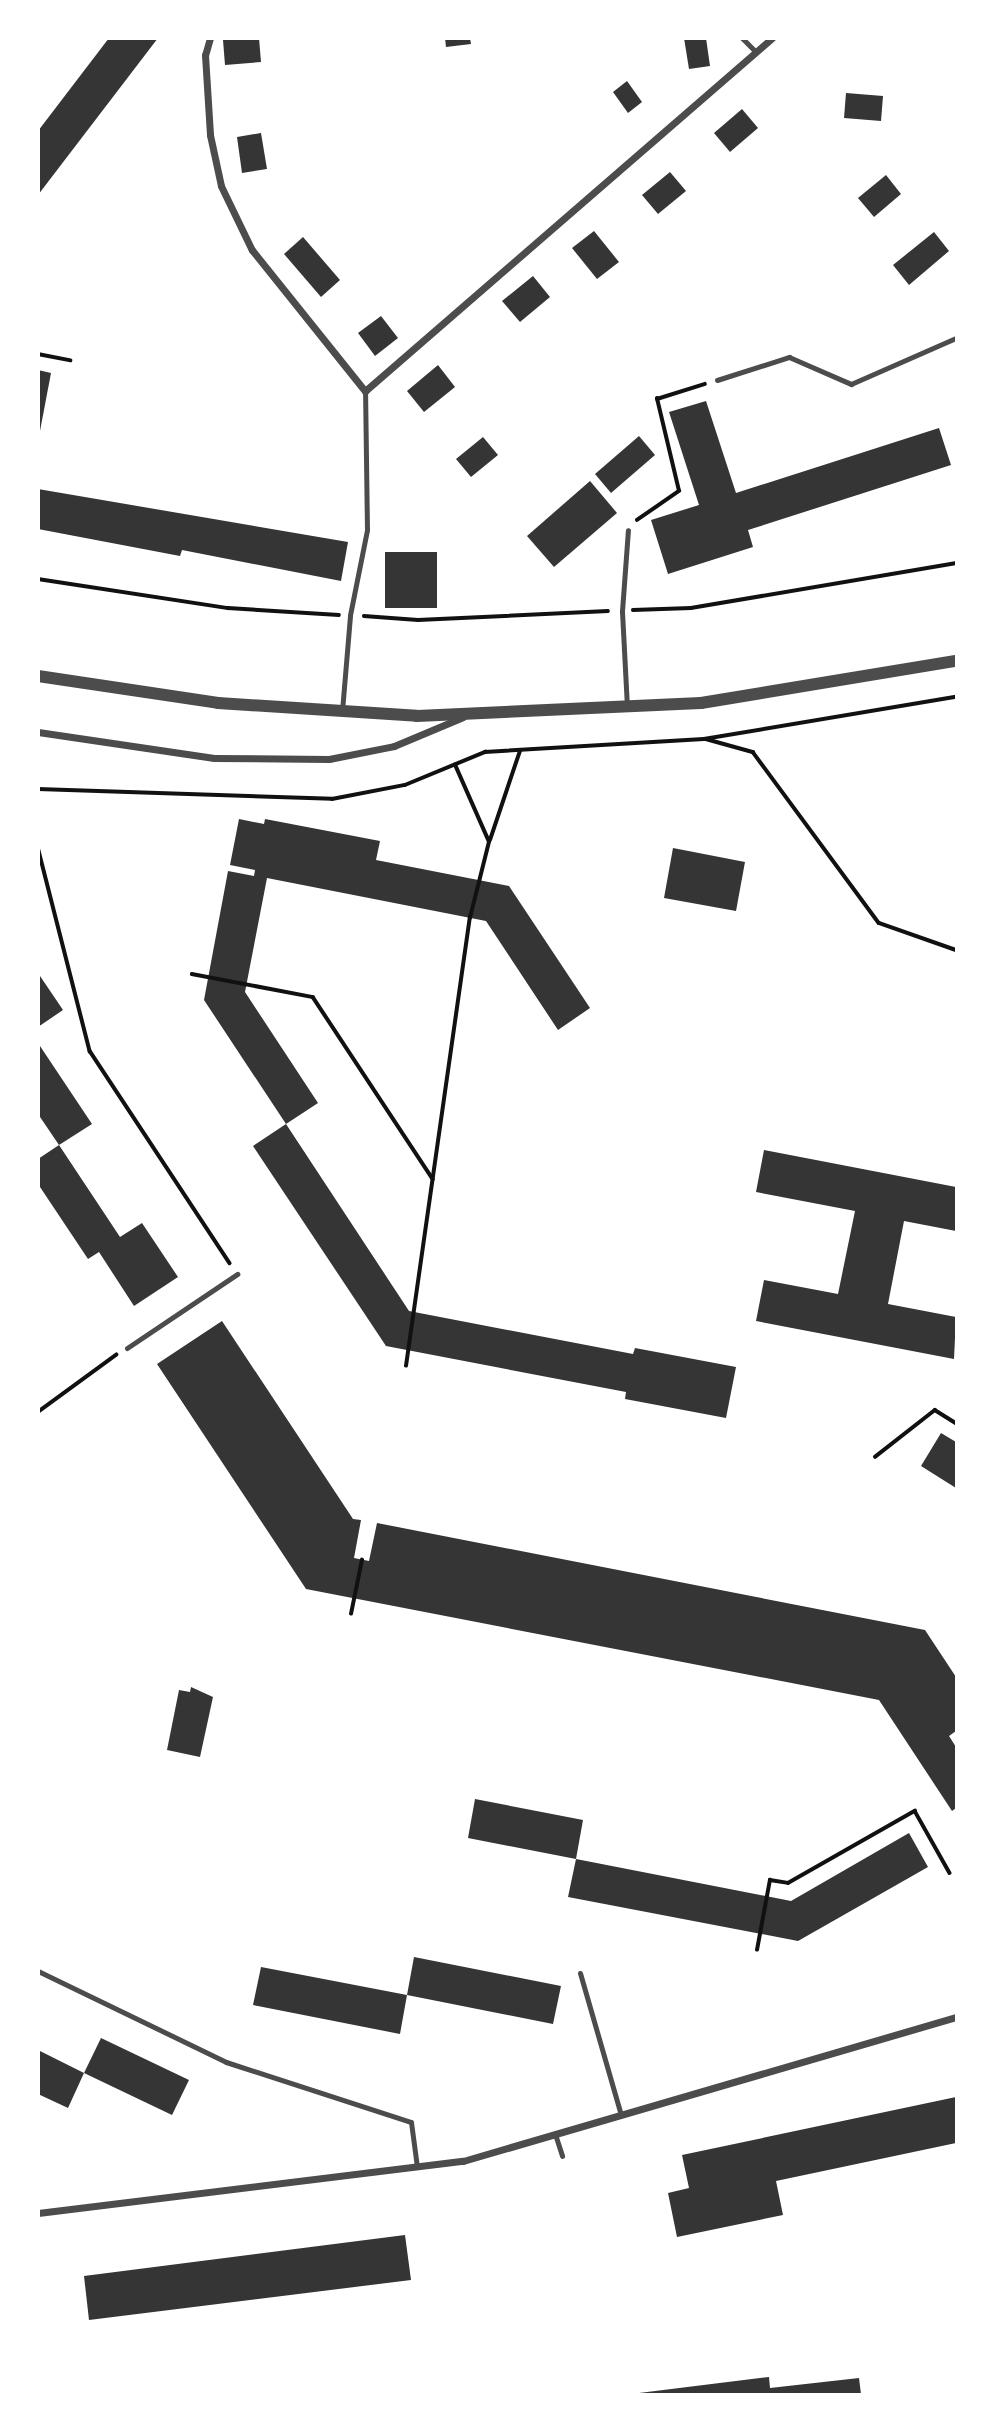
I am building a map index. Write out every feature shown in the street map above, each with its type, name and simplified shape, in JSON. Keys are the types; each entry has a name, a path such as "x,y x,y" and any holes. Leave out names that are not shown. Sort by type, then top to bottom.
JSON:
{"street":[{"path":"209,38 205,55 210,135 221,186 251,250 365,391 772,38"},
{"path":"38,676 218,703 342,711 473,713 701,703 957,661"},
{"path":"38,732 214,758 328,759 394,746 473,713"},
{"path":"38,2213 463,2161 957,2017"}],"lane":[{"path":"742,38 755,51"},
{"path":"717,380 789,357 851,384 957,338"},
{"path":"342,711 351,615 367,530 365,391"},
{"path":"627,706 622,611 628,530"},
{"path":"127,1348 237,1274"},
{"path":"38,1971 226,2062 411,2122 417,2167"},
{"path":"580,1973 621,2115"},
{"path":"555,2134 562,2156"}],"path":[{"path":"38,354 70,360"},
{"path":"628,530 648,509 679,491 657,399 717,380"},
{"path":"38,579 228,608 418,620 691,608 957,564"},
{"path":"38,789 332,799 405,785 485,752 704,739 957,697"},
{"path":"704,739 753,752 879,923 957,950"},
{"path":"406,1366 435,1180 470,918 489,842 520,750"},
{"path":"455,765 489,842"},
{"path":"38,847 90,1051 237,1274"},
{"path":"192,974 313,997 435,1180"},
{"path":"38,1412 127,1348"},
{"path":"875,1457 935,1410 957,1423"},
{"path":"351,1614 362,1560"},
{"path":"757,1950 770,1880 788,1883 915,1811 950,1873"}],"building":[{"path":"109,38 158,38 38,195 38,131"},
{"path":"259,38 261,62 225,65 223,40"},
{"path":"445,38 470,38 471,44 446,47"},
{"path":"684,38 706,38 710,66 689,69"},
{"path":"627,81 642,102 628,113 613,92"},
{"path":"846,93 883,96 881,121 844,118"},
{"path":"742,109 758,128 730,152 714,133"},
{"path":"261,133 267,169 242,173 237,137"},
{"path":"670,172 686,191 658,214 642,195"},
{"path":"886,175 901,194 874,217 858,198"},
{"path":"594,231 619,262 597,279 572,248"},
{"path":"934,232 949,251 909,285 893,265"},
{"path":"303,237 340,280 321,297 284,254"},
{"path":"533,276 550,297 520,322 502,301"},
{"path":"381,316 398,338 375,356 358,333"},
{"path":"438,365 455,387 424,412 407,391"},
{"path":"38,370 51,373 40,431 38,431"},
{"path":"706,401 736,493 939,428 951,465 748,530 753,547 668,574 651,520 699,505 669,412"},
{"path":"639,436 655,455 611,493 595,474"},
{"path":"483,437 498,455 471,477 456,459"},
{"path":"590,481 617,513 554,567 527,536"},
{"path":"38,489 348,542 341,581 182,550 180,556 38,529"},
{"path":"385,552 437,552 437,608 385,608"},
{"path":"239,819 264,824 265,819 380,841 376,860 509,886 590,1008 558,1030 486,921 267,878 245,992 318,1103 286,1124 204,1000 228,871 254,876 255,870 230,865"},
{"path":"673,848 745,862 736,911 664,898"},
{"path":"38,973 63,1010 38,1027"},
{"path":"38,1043 92,1124 59,1145 38,1114"},
{"path":"286,1124 409,1311 633,1354 635,1348 736,1367 726,1418 625,1399 626,1392 386,1346 253,1146"},
{"path":"59,1145 120,1237 142,1223 178,1277 134,1306 99,1252 88,1259 38,1184 38,1159"},
{"path":"764,1150 956,1187 956,1231 904,1221 888,1304 956,1317 954,1359 756,1321 764,1280 838,1294 855,1211 756,1192"},
{"path":"222,1321 353,1519 361,1520 354,1558 369,1561 377,1523 925,1630 956,1677 956,1731 949,1736 956,1747 956,1808 952,1811 879,1700 306,1589 157,1364"},
{"path":"941,1433 956,1442 956,1488 921,1466"},
{"path":"191,1687 213,1697 200,1757 167,1750 179,1690 190,1692"},
{"path":"475,1799 583,1820 576,1859 468,1838"},
{"path":"909,1833 928,1867 798,1941 568,1897 576,1859 791,1901"},
{"path":"414,1957 561,1986 553,2024 407,1995"},
{"path":"261,1967 407,1995 400,2034 253,2005"},
{"path":"101,2038 189,2080 172,2115 84,2073"},
{"path":"38,2050 84,2073 68,2108 38,2094"},
{"path":"956,2097 956,2143 776,2181 783,2215 677,2237 668,2193 689,2188 682,2155"},
{"path":"405,2235 411,2280 89,2320 84,2276"},
{"path":"769,2377 770,2388 859,2378 861,2394 631,2394"}]}
